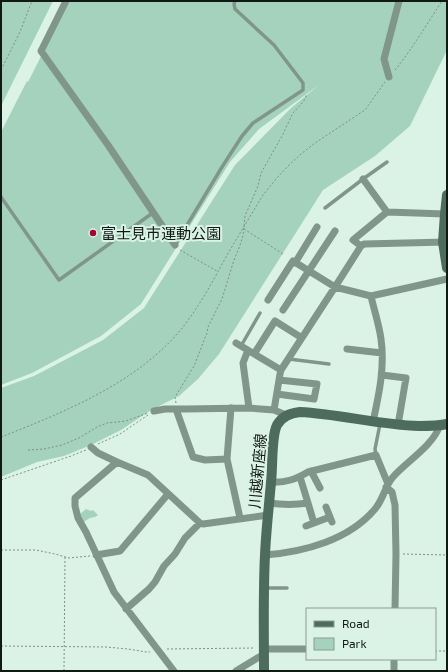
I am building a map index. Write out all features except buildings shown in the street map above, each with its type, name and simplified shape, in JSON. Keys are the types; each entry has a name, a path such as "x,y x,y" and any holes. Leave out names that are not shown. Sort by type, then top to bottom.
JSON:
{"main road":[{"path":"447,195 444,214 447,268"},
{"path":"286,415 292,413 309,412 398,425 444,425"},
{"name":"川越新座線","path":"264,671 265,555 275,430 281,419 286,415"}],"street":[{"path":"66,1 41,51 177,247"},
{"path":"389,77 384,59 399,1"},
{"path":"363,179 387,212"},
{"path":"361,246 353,240 387,212 444,214"},
{"path":"295,263 317,227"},
{"path":"283,310 335,231"},
{"path":"274,410 281,370 361,246 364,244 445,242"},
{"path":"268,300 293,261 335,288 371,296 447,279"},
{"path":"371,296 381,338 382,353 382,375 377,422"},
{"path":"249,408 243,364 251,352 275,321 302,338"},
{"path":"238,344 281,370"},
{"path":"347,349 382,353"},
{"path":"382,375 406,378 398,425"},
{"path":"277,394 314,399 317,384 279,380"},
{"path":"231,408 227,459 240,518"},
{"path":"154,411 165,409 249,408 274,410 286,415"},
{"path":"176,409 193,456 206,460 227,459"},
{"path":"265,555 283,554 324,543 357,527 376,508 392,477 430,442 444,425"},
{"path":"91,447 98,453 148,475 202,524 268,515"},
{"path":"271,482 284,482 300,477 311,471 376,455 387,486 392,492 395,505 395,608"},
{"path":"117,462 75,498 78,518 114,592 174,671"},
{"path":"311,471 320,488"},
{"path":"300,477 314,523"},
{"path":"96,555 120,551 168,494"},
{"path":"269,503 296,505 308,503"},
{"path":"306,526 331,520 326,507"},
{"path":"126,609 149,589 185,538 200,523"},
{"path":"236,671 259,657 264,652 306,649"},
{"path":"394,660 394,671"}],"lane":[{"path":"177,247 222,167 242,136 253,123 303,90 303,83 274,45 235,9 234,4 236,1"},
{"path":"325,208 387,162"},
{"path":"1,197 58,280 154,212"},
{"path":"238,344 260,313"},
{"path":"289,359 328,364"},
{"path":"376,455 377,422"},
{"path":"264,588 287,588"}],"path":[{"path":"1,70 20,32 32,1"},
{"path":"1,437 38,423 108,388 132,373 162,348 182,327 201,300 263,195 288,166 301,154 365,110 402,62 442,1"},
{"path":"176,409 175,397 194,366 208,327 222,299 243,236 246,216 258,186 261,173 293,113 306,97 307,91 303,83"},
{"path":"243,228 283,254"},
{"path":"177,247 218,272"},
{"path":"1,480 71,456 120,434 154,411"},
{"path":"28,450 44,449 62,445 107,423 126,421 154,411"},
{"path":"1,550 36,550 69,558 96,555"},
{"path":"396,554 447,555"},
{"path":"64,671 65,557"},
{"path":"1,646 128,648 146,652 158,649 264,652"},
{"path":"436,651 447,651"}],"green space":[{"path":"1,1 53,1 1,106"},
{"path":"69,1 447,1 447,50 410,126 375,156 323,190 219,354 198,379 179,396 151,410 121,430 91,445 64,456 37,462 1,477 1,388 34,376 103,340 144,308 235,165 291,108 319,85 259,129 230,162 141,304 101,336 32,373 1,385 1,132"},
{"path":"86,509 91,511 93,510 98,515 82,523 79,515"}],"place":[{"name":"富士見市運動公園","path":"93,233"}]}
